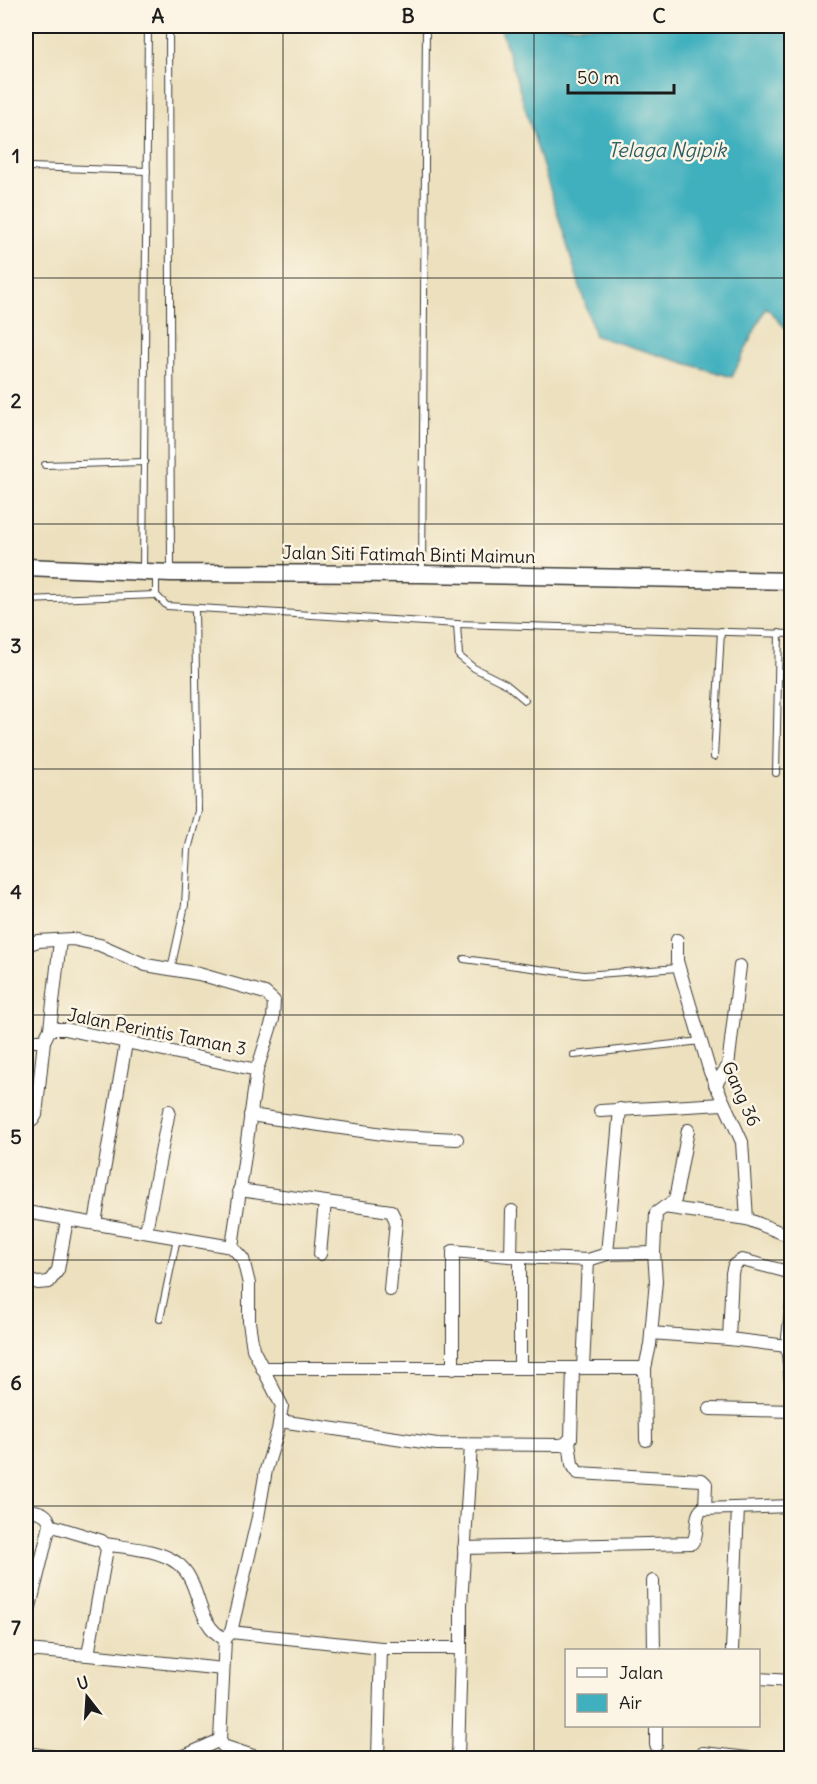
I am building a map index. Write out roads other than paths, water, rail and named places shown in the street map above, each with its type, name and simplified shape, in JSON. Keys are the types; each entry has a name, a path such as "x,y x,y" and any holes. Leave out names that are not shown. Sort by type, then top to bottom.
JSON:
{"street":[{"name":"Jalan Siti Fatimah Binti Maimun","path":"26,567 157,572 792,581"},
{"path":"26,945 38,941 72,939 100,945 146,965 199,974 265,993 274,1001 273,1019 257,1070 238,1190 232,1246"},
{"name":"Gang 36","path":"677,940 677,961 715,1085 742,1142 747,1219"},
{"path":"26,1121 33,1120 36,1115 60,941"},
{"path":"715,1085 728,1066 740,966"},
{"name":"Jalan Perintis Taman 3","path":"26,1041 65,1029 257,1070"},
{"path":"95,1223 126,1043"},
{"path":"600,1111 620,1108 723,1104"},
{"path":"607,1254 620,1108"},
{"path":"146,1232 169,1111"},
{"path":"250,1115 397,1136 457,1139"},
{"path":"646,1440 645,1368 656,1281 654,1253 656,1213 675,1200 688,1130"},
{"path":"238,1190 389,1210 396,1221 390,1290"},
{"path":"320,1254 325,1202"},
{"path":"664,1207 747,1219 792,1237"},
{"path":"512,1211 520,1368"},
{"path":"26,1212 232,1246 243,1259 249,1284 249,1322 253,1348 282,1406 266,1470 258,1517 228,1636 220,1740 222,1746 259,1758"},
{"path":"26,1280 38,1283 49,1282 58,1270 67,1220"},
{"path":"453,1369 453,1251 515,1257 588,1260 607,1254 654,1253"},
{"path":"588,1260 569,1441 572,1464 578,1473 702,1480 706,1484 705,1508"},
{"path":"729,1339 734,1265 742,1260 792,1273"},
{"path":"792,1303 787,1346 792,1391"},
{"path":"651,1334 729,1339 787,1346"},
{"path":"262,1368 645,1368"},
{"path":"710,1409 792,1410"},
{"path":"280,1421 437,1444 550,1446 569,1441"},
{"path":"458,1758 464,1548 471,1445"},
{"path":"464,1548 692,1543 696,1538 698,1513 705,1508 792,1506"},
{"path":"732,1649 738,1508"},
{"path":"26,1509 45,1514 49,1517 50,1525 26,1623"},
{"path":"50,1525 102,1541 105,1544 164,1556 179,1564 190,1580 200,1608 215,1634 381,1648 461,1648"},
{"path":"88,1655 107,1549 105,1544"},
{"path":"653,1581 654,1649"},
{"path":"378,1758 381,1648"},
{"path":"26,1650 224,1668"},
{"path":"760,1679 792,1681"},
{"path":"656,1727 656,1745"},
{"path":"180,1758 220,1740"},
{"path":"703,1753 748,1758"},
{"path":"26,1754 61,1758"}],"lane":[{"path":"148,26 144,462 157,572"},
{"path":"156,595 170,26"},
{"path":"422,574 426,26"},
{"path":"30,167 147,171"},
{"path":"45,465 144,462"},
{"path":"26,600 156,595 167,606 195,608 457,624 721,630 792,634"},
{"path":"171,969 185,906 188,850 198,811 195,608"},
{"path":"457,624 459,656 474,668 506,684 525,700"},
{"path":"714,757 721,630"},
{"path":"776,773 779,633"},
{"path":"464,959 584,975 679,968"},
{"path":"574,1055 701,1041"},
{"path":"160,1319 177,1238"}],"water":[{"name":"Telaga Ngipik","path":"500,26 791,26 791,334 766,307 732,377 595,336"}]}
